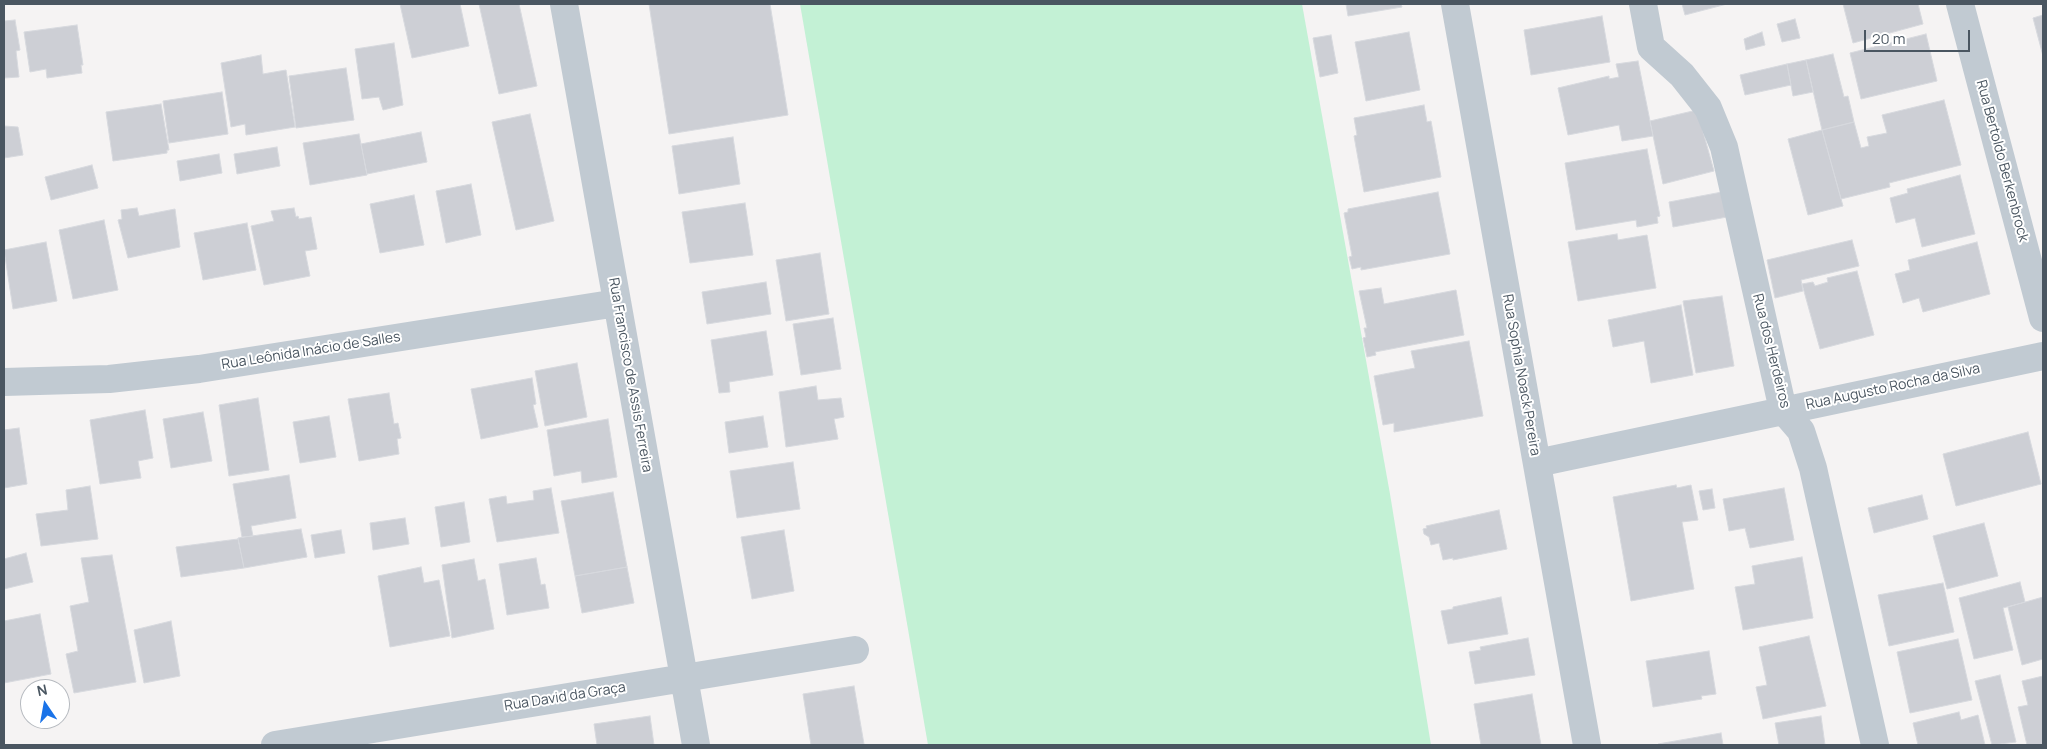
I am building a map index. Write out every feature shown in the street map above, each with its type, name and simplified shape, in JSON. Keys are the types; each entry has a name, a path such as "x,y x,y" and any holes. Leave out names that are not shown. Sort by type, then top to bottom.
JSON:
{"street":[{"name":"Rua Francisco de Assis Ferreira","path":"564,4 696,745"},
{"name":"Rua Sophia Noack Pereira","path":"1455,4 1587,745"},
{"name":"Rua dos Herdeiros","path":"1643,4 1651,47 1682,75 1708,108 1724,147 1784,410 1801,431 1813,468 1875,745"},
{"name":"Rua Bertoldo Berkenbrock","path":"1960,4 2043,318"},
{"name":"Rua Leônida Inácio de Salles","path":"4,382 109,379 199,369 617,303"},
{"name":"Rua Augusto Rocha da Silva","path":"1536,463 2043,356"},
{"name":"Rua David da Graça","path":"275,745 854,650"}],"green space":[{"path":"800,4 1302,4 1390,494 1431,745 928,745"}],"building":[{"path":"400,4 460,4 469,46 412,58"},
{"path":"479,4 519,4 537,86 499,94"},
{"path":"649,4 770,4 788,115 669,134"},
{"path":"1346,4 1401,4 1402,7 1348,16"},
{"path":"1682,4 1727,4 1685,15"},
{"path":"1843,4 1918,4 1923,24 1853,43"},
{"path":"2043,15 2043,56 2033,18"},
{"path":"1602,16 1610,62 1531,75 1524,30"},
{"path":"1795,19 1800,38 1782,42 1777,24"},
{"path":"15,20 20,50 16,51 19,77 4,78 4,21"},
{"path":"77,25 83,65 81,65 82,73 47,78 46,69 30,72 24,32"},
{"path":"1409,32 1420,90 1366,101 1355,42"},
{"path":"1762,32 1765,45 1746,50 1744,39"},
{"path":"1926,34 1937,81 1861,99 1850,53"},
{"path":"1331,35 1338,73 1320,77 1313,38"},
{"path":"394,43 403,105 383,110 379,97 362,99 355,49"},
{"path":"1833,54 1844,97 1848,96 1854,122 1822,130 1806,60"},
{"path":"261,55 263,74 286,70 295,127 246,135 245,124 231,127 221,63"},
{"path":"1806,60 1813,92 1793,96 1787,64"},
{"path":"1638,61 1653,136 1622,141 1619,125 1568,135 1558,88 1609,76 1609,79 1619,77 1616,64"},
{"path":"1787,64 1791,85 1745,95 1740,75"},
{"path":"346,68 354,120 296,128 289,76"},
{"path":"222,92 228,134 169,143 163,101"},
{"path":"1944,100 1961,165 1889,183 1890,187 1841,199 1822,130 1854,122 1861,148 1869,146 1867,137 1887,133 1882,115"},
{"path":"161,104 169,150 167,150 167,153 113,161 106,112"},
{"path":"1424,105 1427,122 1431,121 1441,177 1364,192 1354,136 1357,135 1354,118"},
{"path":"1697,110 1714,171 1663,184 1650,121"},
{"path":"530,114 554,221 516,230 492,122"},
{"path":"4,126 18,127 23,155 4,158"},
{"path":"1822,130 1843,206 1808,215 1788,139"},
{"path":"421,132 427,162 367,174 361,144"},
{"path":"359,134 367,175 310,185 303,143"},
{"path":"733,137 740,184 679,194 672,146"},
{"path":"277,147 280,166 237,174 234,154"},
{"path":"1647,149 1660,216 1657,217 1658,223 1637,227 1636,220 1576,230 1565,163"},
{"path":"219,154 222,173 180,181 177,161"},
{"path":"92,165 98,188 51,200 45,177"},
{"path":"1960,175 1975,234 1922,247 1915,218 1896,223 1890,198 1908,193 1907,189"},
{"path":"471,184 481,235 446,243 436,191"},
{"path":"1438,192 1450,254 1361,270 1361,267 1352,269 1349,257 1352,256 1344,213 1348,212 1348,209"},
{"path":"1722,192 1727,217 1673,227 1669,202"},
{"path":"414,195 424,245 380,253 370,204"},
{"path":"745,203 753,255 690,263 682,212"},
{"path":"137,208 139,216 175,209 180,247 128,258 118,220 122,219 121,210"},
{"path":"294,208 296,217 298,216 299,219 311,217 317,249 305,251 310,276 264,285 251,226 274,221 271,211"},
{"path":"104,220 118,290 73,299 59,230"},
{"path":"247,223 256,270 203,280 194,233"},
{"path":"1617,234 1618,240 1647,235 1656,288 1578,301 1568,242"},
{"path":"1852,240 1859,266 1801,280 1803,291 1775,298 1767,260"},
{"path":"46,242 57,301 13,309 4,250"},
{"path":"1977,242 1990,294 1923,312 1919,298 1903,303 1895,274 1910,270 1908,260"},
{"path":"820,253 829,314 786,321 776,260"},
{"path":"1857,271 1874,335 1820,349 1802,284 1813,282 1815,286 1828,282 1827,278"},
{"path":"766,282 771,314 707,324 702,292"},
{"path":"1381,288 1384,304 1456,290 1464,335 1375,352 1376,355 1367,357 1363,338 1366,337 1364,328 1367,328 1359,291"},
{"path":"1722,296 1734,366 1696,373 1683,301"},
{"path":"1681,305 1693,375 1651,383 1644,341 1613,347 1608,320"},
{"path":"833,318 841,369 801,375 793,324"},
{"path":"766,331 773,375 729,382 730,392 719,393 711,340"},
{"path":"1469,341 1483,416 1394,432 1394,423 1383,425 1374,376 1415,368 1411,351"},
{"path":"577,363 587,417 545,426 535,371"},
{"path":"532,378 536,404 533,405 538,427 481,439 471,389"},
{"path":"816,386 818,400 841,398 844,417 834,419 838,439 786,447 779,392"},
{"path":"389,393 394,424 398,423 401,438 397,439 399,454 359,461 348,399"},
{"path":"258,398 269,470 229,476 219,405"},
{"path":"145,410 153,458 138,461 141,478 100,484 90,420"},
{"path":"203,412 212,461 171,468 163,419"},
{"path":"329,416 336,457 300,463 293,422"},
{"path":"763,416 768,447 729,453 725,422"},
{"path":"608,419 617,477 582,483 581,471 554,476 547,430"},
{"path":"19,428 27,484 4,488 4,430"},
{"path":"2028,432 2041,484 1956,506 1943,454"},
{"path":"793,462 800,509 737,518 730,471"},
{"path":"289,475 296,518 251,526 253,536 242,537 233,484"},
{"path":"1676,485 1677,488 1691,485 1698,520 1682,522 1694,589 1631,601 1613,497"},
{"path":"90,486 98,539 41,546 36,514 68,510 66,490"},
{"path":"551,488 559,533 497,542 489,499 506,496 507,504 534,500 533,491"},
{"path":"1784,488 1794,540 1750,548 1745,528 1729,531 1723,499"},
{"path":"1712,489 1715,508 1703,510 1699,491"},
{"path":"613,492 627,567 575,576 561,501"},
{"path":"1922,495 1928,519 1874,533 1868,508"},
{"path":"464,502 470,542 441,547 435,507"},
{"path":"1499,510 1507,549 1453,560 1453,558 1443,560 1439,543 1431,545 1429,537 1424,534 1423,529 1427,528 1426,526"},
{"path":"405,518 409,544 373,550 370,523"},
{"path":"1984,523 1998,576 1947,589 1933,536"},
{"path":"301,529 307,557 244,568 238,538"},
{"path":"341,530 345,553 315,558 311,535"},
{"path":"784,530 794,591 752,599 741,537"},
{"path":"238,539 244,568 181,577 176,547"},
{"path":"26,553 33,582 4,589 4,559"},
{"path":"112,555 136,682 74,693 66,654 78,651 70,606 89,602 81,558"},
{"path":"1802,557 1813,618 1743,630 1735,587 1755,584 1752,566"},
{"path":"536,558 541,585 545,584 549,608 507,615 499,564"},
{"path":"474,559 478,581 485,579 494,629 452,638 442,565"},
{"path":"421,567 424,583 439,580 450,636 390,647 378,576"},
{"path":"627,567 634,603 582,613 575,576"},
{"path":"2020,582 2025,602 2003,608 2013,650 1974,659 1959,598"},
{"path":"1943,583 1954,632 1889,646 1878,595"},
{"path":"1501,597 1508,634 1448,644 1441,611"},
{"path":"2043,597 2043,659 2022,665 2008,607"},
{"path":"40,614 51,674 4,683 4,621"},
{"path":"171,621 180,676 144,683 134,630"},
{"path":"1809,636 1826,706 1763,719 1756,687 1767,685 1759,647"},
{"path":"1528,638 1535,675 1475,684 1469,652 1481,650 1480,647"},
{"path":"1958,639 1972,700 1910,713 1897,652"},
{"path":"1709,651 1716,694 1701,696 1702,699 1653,707 1646,661"},
{"path":"2000,675 2016,742 1992,745 1975,681"},
{"path":"2043,676 2043,745 2027,745 2018,707 2028,705 2022,681"},
{"path":"854,686 864,744 811,745 803,694"},
{"path":"1532,694 1541,745 1481,745 1474,704"},
{"path":"1959,712 1961,720 1978,715 1985,745 1918,745 1913,723"},
{"path":"650,716 654,745 597,745 594,724"},
{"path":"1821,716 1825,745 1779,745 1775,723"},
{"path":"1721,733 1723,745 1658,744"}]}
